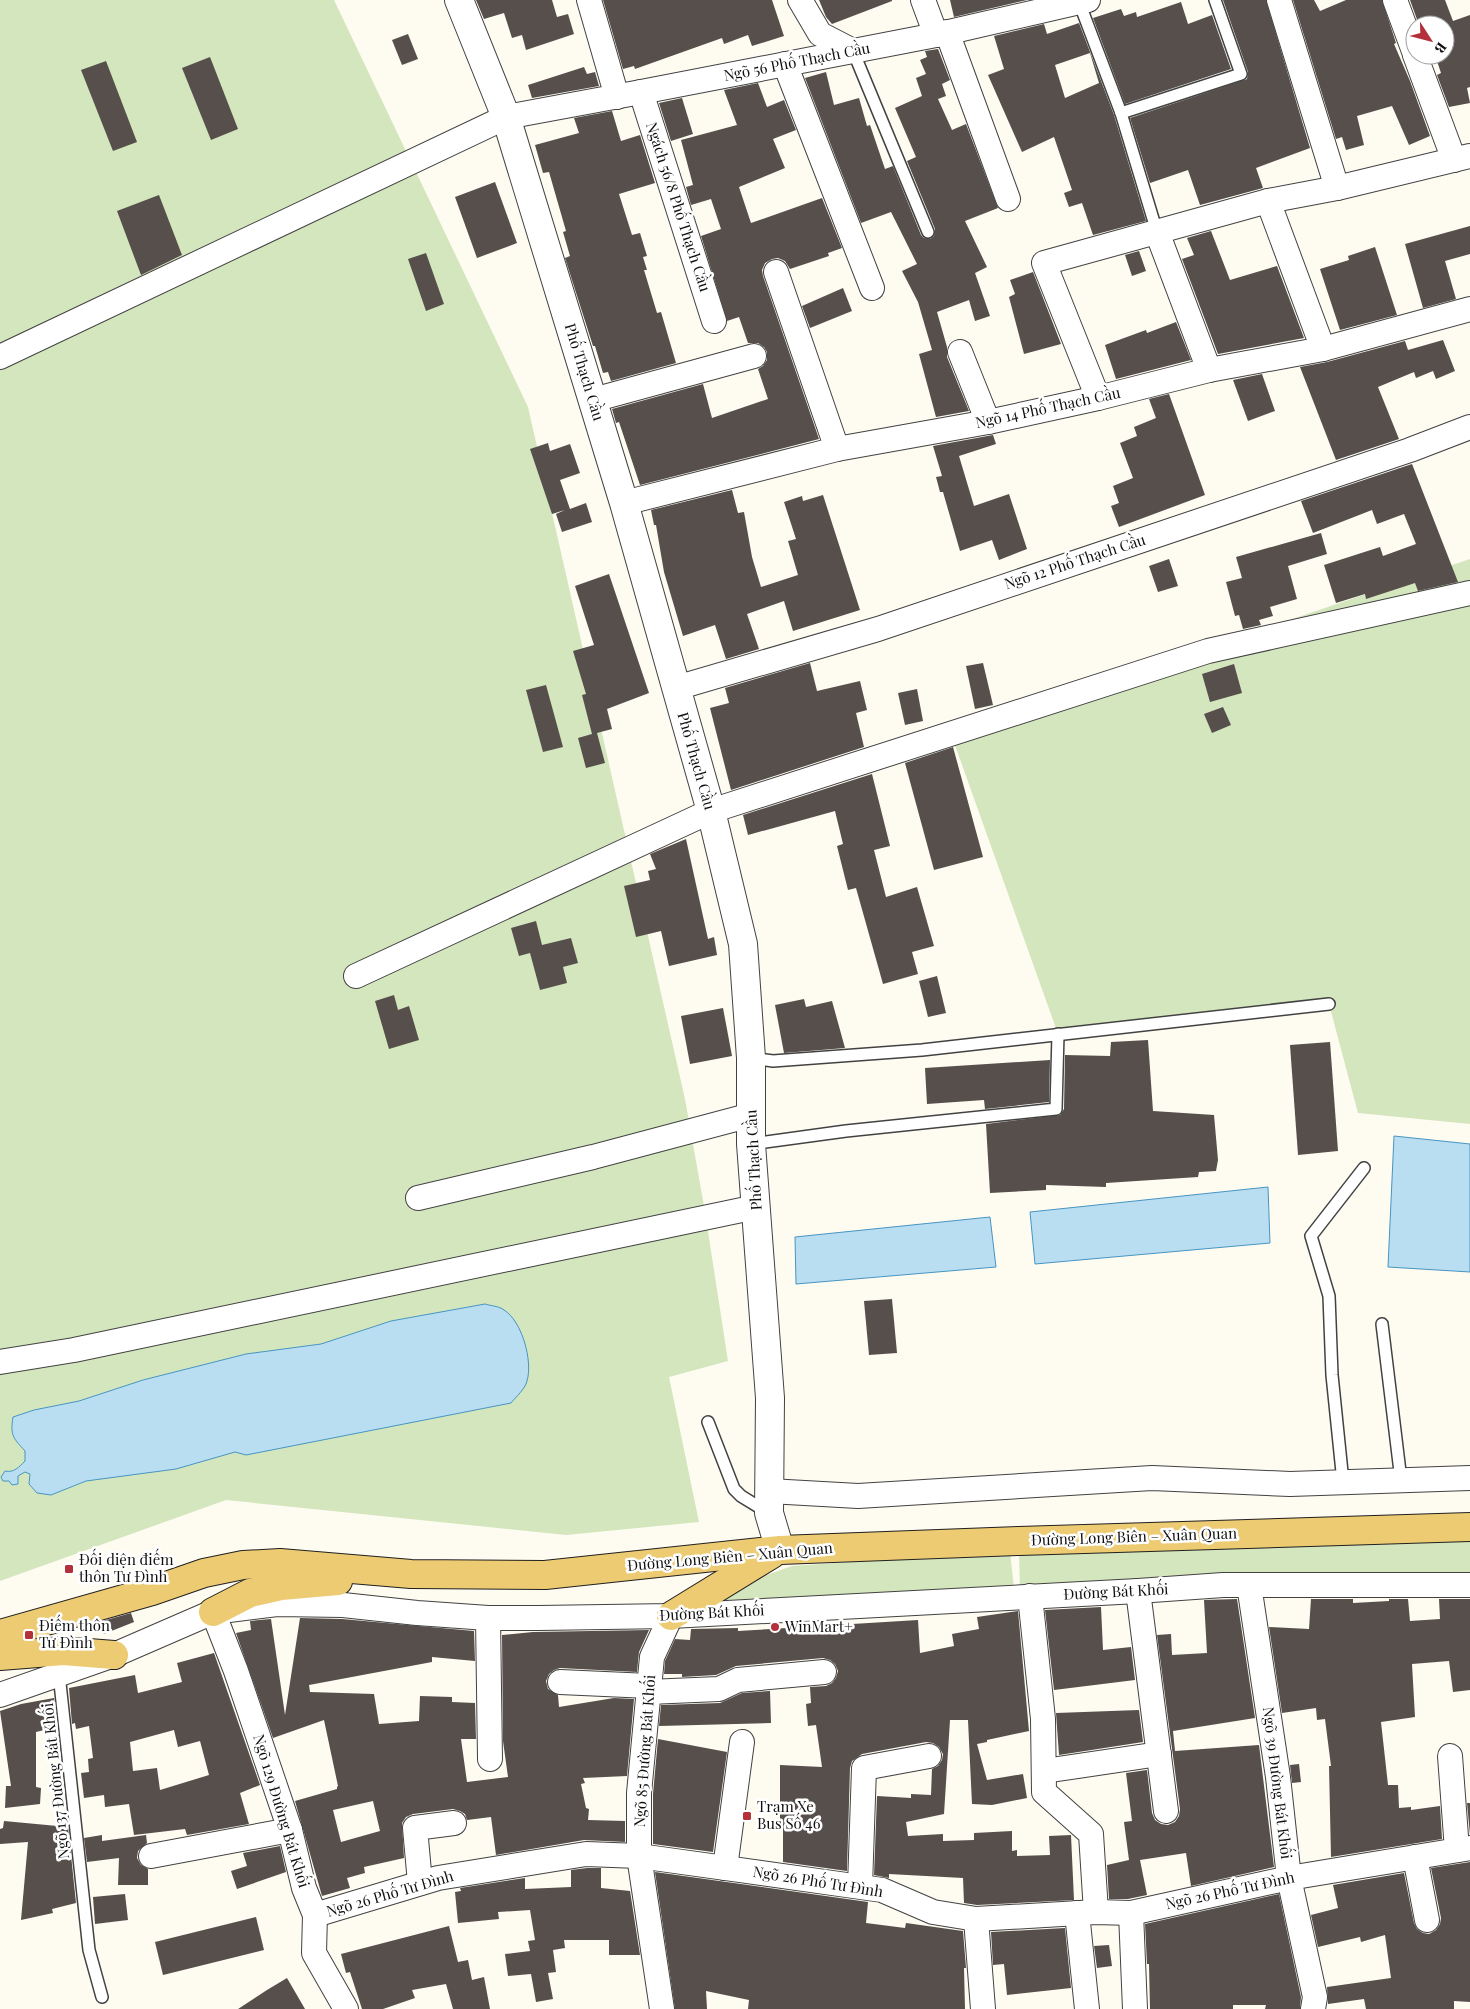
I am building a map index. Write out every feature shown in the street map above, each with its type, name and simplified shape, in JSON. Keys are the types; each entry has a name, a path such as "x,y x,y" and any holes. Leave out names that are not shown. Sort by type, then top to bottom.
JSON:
{"main road":[{"name":"Đường Long Biên – Xuân Quan","path":"0,1634 152,1591 204,1573 243,1565 280,1564 412,1574 544,1575 780,1550 1029,1540 1470,1527"},
{"path":"671,1616 780,1550"},
{"path":"213,1612 250,1593 281,1586 412,1574"},
{"path":"0,1656 63,1651 114,1655"}],"street":[{"name":"Phố Thạch Cầu","path":"460,0 506,117 624,503 710,810 743,944 751,1058 751,1144 770,1398 769,1502 780,1550"},
{"path":"589,0 617,96"},
{"path":"800,0 820,34 853,51"},
{"path":"923,0 942,33 1008,200"},
{"path":"1279,0 1337,188"},
{"path":"1395,0 1405,27"},
{"name":"Ngõ 56 Phố Thạch Cầu","path":"0,357 506,117 853,51 1083,1"},
{"path":"785,64 872,288"},
{"path":"1098,398 1044,263 1268,201 1337,188 1462,158 1420,65"},
{"name":"Ngách 56/8 Phố Thạch Cầu","path":"641,92 714,321"},
{"path":"1268,201 1323,349"},
{"path":"1157,232 1209,370"},
{"path":"776,272 837,449"},
{"name":"Ngõ 14 Phố Thạch Cầu","path":"624,503 837,449 988,422 1098,398 1209,370 1323,349 1470,310"},
{"path":"960,352 988,422"},
{"path":"592,400 754,356"},
{"name":"Ngõ 12 Phố Thạch Cầu","path":"676,688 878,629 1401,454 1470,427"},
{"path":"356,976 710,810 1208,652 1470,592"},
{"path":"418,1198 592,1157 751,1114"},
{"path":"0,1362 83,1348 756,1207"},
{"path":"769,1502 1152,1478 1290,1484 1470,1478"},
{"name":"Đường Bát Khối","path":"0,1695 114,1655 213,1612 277,1604 343,1605 488,1618 671,1616 1224,1585 1470,1585"},
{"name":"Ngõ 39 Đường Bát Khối","path":"1249,1585 1278,1777 1288,1878 1315,1997 1313,2009"},
{"path":"1138,1591 1166,1811"},
{"path":"1030,1596 1044,1719 1044,1792 1091,1834 1086,1912 1087,2009"},
{"name":"Ngõ 129 Đường Bát Khối","path":"213,1612 236,1671 290,1830 304,1888 314,1915 314,1953 346,2009"},
{"name":"Ngõ 85 Đường Bát Khối","path":"662,2009 638,1856 639,1793 652,1657 671,1616"},
{"path":"488,1618 490,1758"},
{"path":"560,1682 649,1689 719,1690 738,1680 824,1672"},
{"path":"725,1868 742,1742"},
{"path":"1044,1771 1159,1754"},
{"path":"860,1886 864,1768 928,1756"},
{"path":"1450,1756 1463,1849"},
{"path":"420,1883 415,1828 454,1823"},
{"path":"152,1856 290,1830"},
{"name":"Ngõ 26 Phố Tư Đình","path":"314,1915 438,1878 586,1854 638,1856 860,1886 882,1890 933,1912 976,1918 1086,1912 1131,1913 1288,1878 1463,1849"},
{"path":"1415,1857 1427,1920"},
{"path":"1131,1913 1135,2009"},
{"path":"976,1918 983,2009"}],"lane":[{"path":"1121,113 1241,74 1215,0"},
{"path":"1083,1 1121,113 1157,232"},
{"path":"853,51 928,232"},
{"path":"751,1058 773,1061 922,1050 1329,1004"},
{"path":"751,1144 846,1131 1056,1109 1058,1034"},
{"path":"1343,1482 1332,1375 1330,1296 1311,1236 1364,1168"},
{"path":"1382,1324 1401,1480"},
{"path":"708,1422 734,1489 741,1496 769,1502"},
{"name":"Ngõ 137 Đường Bát Khối","path":"59,1674 89,1950 102,1997"}],"green space":[{"path":"0,0 334,0 528,407 685,1099 728,1361 669,1377 699,1522 566,1535 226,1500 0,1581"},
{"path":"1470,559 1470,1124 1358,1113 1329,1004 1058,1034 951,734"},
{"path":"1470,1540 1470,1572 1344,1575 1020,1589 1019,1551 1354,1545"},
{"path":"1010,1551 1014,1589 697,1612 761,1577 792,1566"}],"water":[{"path":"1394,1136 1470,1144 1470,1272 1388,1267"},
{"path":"1268,1187 1270,1243 1035,1264 1030,1212"},
{"path":"990,1217 996,1267 796,1284 795,1237"},
{"path":"485,1304 500,1308 510,1315 521,1332 527,1353 527,1381 511,1403 246,1455 235,1452 176,1469 86,1481 51,1495 37,1493 29,1484 30,1474 25,1472 18,1476 18,1484 12,1485 9,1481 3,1481 1,1477 5,1471 14,1470 25,1461 25,1451 12,1432 13,1417 34,1410 79,1401 143,1380 246,1354 321,1344 391,1321"}],"building":[{"path":"476,0 552,0 557,17 568,14 574,34 526,50 522,35 512,38 504,13 484,19"},
{"path":"603,0 772,0 784,36 752,46 748,35 724,44 722,38 635,69 634,66 623,69"},
{"path":"819,0 892,1 832,24 826,17"},
{"path":"950,0 1027,0 954,17"},
{"path":"1223,0 1266,0 1310,148 1256,168 1263,188 1200,205 1188,170 1150,183 1130,118 1247,79 1248,72"},
{"path":"1293,0 1314,0 1320,11 1346,0 1382,0 1396,43 1394,44 1430,136 1409,145 1392,106 1357,116 1364,145 1346,150 1342,137 1336,139"},
{"path":"1410,0 1445,0 1451,15 1415,15"},
{"path":"1181,2 1188,24 1212,15 1231,69 1125,104 1093,18 1121,9 1124,16 1136,12 1137,17"},
{"path":"1470,15 1470,87 1467,88 1470,103 1449,107 1437,75 1441,73 1438,65 1455,65 1455,20"},
{"path":"1079,23 1114,115 1146,221 1093,235 1082,203 1069,207 1064,193 1072,190 1054,137 1022,152 988,75 1004,69 994,36 1044,24 1047,34","holes":["1090,53 1099,83 1065,98 1055,65"]},
{"path":"408,34 418,59 402,65 392,40"},
{"path":"938,49 950,80 942,84 946,96 938,99 952,130 966,124 998,208 965,221 987,267 975,273 990,316 975,321 969,300 937,312 947,347 947,357 969,411 936,417 919,354 932,350 918,302 902,271 917,264 891,212 861,223 805,78 826,72 834,105 859,98 867,126 870,125 885,169 893,166 921,235 924,238 930,239 934,236 935,229 907,161 916,157 895,108 922,96 916,78 926,74 920,60 927,57 925,51"},
{"path":"210,57 238,129 211,140 182,68"},
{"path":"106,61 137,142 113,151 81,70"},
{"path":"584,67 587,74 595,72 599,86 532,98 528,85"},
{"path":"758,83 767,107 784,100 796,130 773,139 785,168 739,187 751,223 822,198 842,248 828,253 829,256 790,269 785,261 778,258 772,259 765,263 762,270 819,439 640,485 619,422 616,423 612,409 703,384 712,418 768,399 758,369 767,360 767,352 758,343 748,343 739,317 727,321 701,236 721,229 711,199 691,205 686,187 693,185 681,140 737,125 724,90"},
{"path":"682,98 693,134 671,141 659,103"},
{"path":"612,111 621,141 640,135 655,183 619,194 632,235 640,233 647,256 643,257 647,270 644,270 657,313 661,312 676,363 611,381 608,372 603,373 595,346 593,346 565,258 570,256 563,232 566,231 549,172 543,173 535,145 579,133 574,118"},
{"path":"495,182 517,243 477,258 455,197"},
{"path":"159,195 182,255 141,275 117,211"},
{"path":"1470,226 1470,254 1445,261 1456,299 1423,308 1405,244"},
{"path":"1211,231 1230,280 1277,266 1304,338 1218,354 1182,259 1194,255 1187,238"},
{"path":"1375,247 1397,315 1340,330 1320,269 1349,260 1348,256"},
{"path":"1139,251 1146,271 1132,276 1125,255"},
{"path":"426,253 444,304 426,311 408,259"},
{"path":"1033,272 1061,344 1024,354 1009,297 1015,294 1010,280"},
{"path":"843,288 852,311 810,328 802,306"},
{"path":"1176,322 1191,360 1116,379 1105,345 1146,330 1147,333"},
{"path":"1443,340 1455,371 1436,379 1433,371 1416,378 1414,372 1378,387 1399,439 1336,460 1300,367 1327,362 1405,341 1408,350"},
{"path":"1262,374 1275,411 1248,421 1233,380"},
{"path":"1169,394 1205,495 1119,527 1111,506 1119,503 1113,486 1133,478 1120,443 1137,436 1134,427 1156,418 1149,399"},
{"path":"993,435 996,444 959,456 974,506 1009,494 1027,549 999,560 992,540 960,551 943,492 940,492 936,477 942,476 933,446"},
{"path":"548,443 550,451 570,444 580,473 560,480 570,509 586,503 592,522 562,532 556,514 565,510 552,514 530,449"},
{"path":"1412,464 1458,582 1418,591 1415,583 1366,599 1365,594 1336,603 1324,565 1380,547 1383,556 1416,544 1404,514 1377,524 1372,510 1313,533 1301,501"},
{"path":"732,490 738,513 744,512 752,557 761,587 798,575 788,541 796,539 784,502 802,496 803,501 823,495 860,610 793,631 784,601 747,614 759,649 726,659 715,625 683,636 664,572 656,525 654,525 651,510"},
{"path":"1321,533 1327,554 1288,566 1297,599 1270,607 1273,616 1259,620 1261,625 1243,629 1239,615 1235,616 1226,582 1242,578 1236,557"},
{"path":"1169,559 1178,586 1158,592 1149,566"},
{"path":"609,574 649,693 607,709 612,729 597,733 605,763 586,768 578,738 592,734 582,695 586,694 573,651 594,645 575,586"},
{"path":"810,663 817,691 860,681 867,710 856,713 864,747 731,790 710,708 729,703 725,688"},
{"path":"983,663 993,705 975,709 966,666"},
{"path":"1234,664 1242,693 1210,702 1202,674"},
{"path":"546,685 563,747 543,752 526,690"},
{"path":"917,689 923,721 905,725 898,693"},
{"path":"1223,707 1231,725 1212,733 1204,714"},
{"path":"953,747 983,857 934,870 905,763"},
{"path":"872,774 890,846 874,850 886,897 917,887 934,946 912,952 918,974 883,984 856,888 848,890 837,846 843,844 835,811 748,835 743,815"},
{"path":"686,839 708,939 714,937 717,955 669,966 661,931 636,937 624,886 650,880 648,871 656,869 650,854"},
{"path":"536,921 542,945 571,938 578,963 563,967 567,983 540,990 530,953 519,956 511,928"},
{"path":"937,976 946,1013 928,1017 919,981"},
{"path":"394,995 398,1010 409,1006 419,1040 389,1049 375,1001"},
{"path":"804,999 806,1007 832,1001 845,1048 784,1053 775,1005"},
{"path":"723,1008 732,1056 690,1064 681,1016"},
{"path":"1148,1040 1153,1111 1214,1115 1218,1160 1216,1171 1199,1172 1198,1177 1106,1183 1106,1187 1046,1185 1046,1190 990,1193 986,1124 1060,1115 1064,1109 1065,1055 1110,1056 1111,1042"},
{"path":"1330,1042 1338,1151 1298,1155 1290,1045"},
{"path":"1050,1060 1049,1102 985,1109 984,1100 927,1104 925,1068"},
{"path":"892,1299 897,1353 869,1355 864,1301"},
{"path":"1237,1599 1255,1718 1173,1731 1175,1751 1259,1745 1274,1867 1191,1886 1186,1853 1140,1860 1147,1895 1128,1899 1109,1899 1107,1865 1129,1860 1124,1822 1132,1821 1126,1773 1147,1770 1152,1813 1155,1820 1161,1824 1168,1825 1175,1822 1179,1816 1180,1809 1157,1635 1171,1634 1172,1655 1207,1653 1204,1600"},
{"path":"1311,1599 1353,1599 1353,1603 1408,1599 1410,1621 1440,1619 1439,1599 1470,1599 1470,1690 1453,1692 1449,1661 1412,1664 1415,1717 1381,1722 1388,1785 1398,1785 1399,1808 1411,1807 1411,1810 1440,1806 1442,1839 1331,1857 1329,1766 1331,1766 1325,1719 1317,1720 1316,1708 1282,1713 1269,1627 1309,1629"},
{"path":"1101,1607 1103,1650 1131,1647 1135,1680 1054,1690 1045,1610"},
{"path":"1018,1611 1029,1731 977,1744 987,1780 1023,1774 1027,1798 992,1805 972,1804 968,1720 950,1720 944,1814 906,1822 908,1836 943,1834 943,1841 974,1840 974,1833 1012,1831 1012,1851 1017,1850 1017,1856 1050,1855 1049,1836 1071,1835 1074,1900 977,1905 964,1903 963,1878 889,1874 889,1878 874,1875 877,1796 911,1798 911,1794 931,1795 932,1769 938,1766 943,1754 939,1747 933,1743 926,1742 862,1754 852,1761 850,1768 847,1871 783,1862 783,1826 780,1826 780,1765 822,1767 816,1725 808,1726 806,1704 811,1703 810,1687 826,1686 836,1678 838,1671 835,1664 823,1658 736,1666 716,1675 682,1677 682,1674 664,1674 665,1661 675,1639 690,1640 691,1629 738,1628 738,1631 918,1620 920,1653 954,1646 952,1634 979,1629 977,1617"},
{"path":"131,1613 134,1622 104,1634 99,1622"},
{"path":"300,1618 342,1619 474,1631 475,1661 432,1657 432,1662 309,1685 310,1692 374,1694 379,1724 419,1721 420,1696 452,1697 452,1702 475,1703 476,1739 461,1739 467,1782 508,1777 503,1741 502,1635 533,1632 649,1630 639,1652 637,1672 560,1668 549,1674 546,1681 548,1689 558,1695 559,1707 614,1698 634,1699 627,1776 583,1778 585,1783 581,1784 586,1808 589,1809 588,1820 625,1821 625,1842 584,1840 496,1855 491,1817 467,1820 465,1814 453,1809 413,1814 406,1817 402,1823 404,1858 364,1867 365,1873 347,1878 350,1888 322,1896 295,1801 337,1789 338,1786 324,1720 273,1738 236,1633 251,1630 250,1621 271,1619 285,1715","holes":["373,1801 380,1831 341,1842 333,1810"]},
{"path":"214,1653 260,1785 240,1793 249,1824 187,1835 185,1829 134,1835 129,1804 105,1807 104,1795 84,1798 81,1773 89,1772 88,1759 93,1758 89,1726 76,1729 75,1723 72,1724 69,1688 135,1675 138,1693 182,1682 177,1663","holes":["174,1730 178,1747 200,1741 209,1775 160,1790 157,1768 133,1771 130,1742"]},
{"path":"770,1691 771,1723 659,1726 661,1705 720,1703 742,1693"},
{"path":"54,1698 57,1727 36,1732 36,1787 41,1788 40,1804 5,1808 6,1786 11,1786 0,1711 21,1704"},
{"path":"1139,1710 1143,1742 1059,1755 1056,1713"},
{"path":"658,1739 727,1752 713,1852 653,1844 653,1794"},
{"path":"1299,1764 1301,1782 1292,1783 1290,1765"},
{"path":"1467,1803 1470,1803 1470,1835"},
{"path":"4,1821 68,1827 76,1903 52,1909 53,1913 21,1920 28,1842 0,1844 0,1829 3,1828"},
{"path":"102,1835 102,1841 146,1835 147,1843 138,1851 137,1858 141,1865 148,1869 148,1885 118,1885 119,1858 87,1862 84,1838"},
{"path":"280,1846 286,1872 237,1889 231,1871 247,1866 243,1853"},
{"path":"1470,1862 1470,2002 1454,2001 1454,2009 1366,2009 1364,1999 1328,2004 1327,1987 1391,1978 1385,1935 1361,1942 1360,1937 1318,1947 1311,1915 1338,1908 1333,1885 1404,1873 1414,1923 1417,1929 1429,1934 1436,1930 1441,1918 1431,1868"},
{"path":"601,1868 601,1888 630,1891 640,1955 609,1955 609,1940 564,1940 565,1948 553,1950 556,1972 548,1973 553,1999 536,2002 531,1974 508,1976 505,1954 530,1951 528,1941 535,1940 530,1910 498,1912 499,1919 458,1923 455,1892 461,1891 460,1888 525,1878 525,1889 571,1887 571,1870"},
{"path":"655,1872 868,1902 866,1923 905,1928 906,1923 963,1931 966,1968 964,1968 965,2009 748,2009 749,2000 706,1991 707,2009 675,2009"},
{"path":"125,1894 128,1920 95,1924 93,1897"},
{"path":"1279,1894 1301,1997 1300,2009 1265,2009 1266,2005 1233,2005 1233,2009 1150,2009 1149,1964 1147,1964 1145,1924"},
{"path":"256,1917 264,1950 163,1975 155,1942"},
{"path":"449,1926 458,1962 468,1960 472,1980 484,1977 490,2009 453,2009 446,1984 412,1990 415,1998 383,2009 362,2009 350,1972 346,1973 341,1954"},
{"path":"1065,1928 1071,1988 1007,1995 1004,1964 993,1965 991,1932"},
{"path":"1109,1945 1112,1966 1097,1968 1094,1946"},
{"path":"287,1978 305,2009 238,2009 267,1990"}],"place":[{"name":"Đối diện điếm thôn Tư Đình","path":"69,1569"},
{"name":"WinMart+","path":"775,1627"},
{"name":"Điếm thôn Tư Đình","path":"29,1635"},
{"name":"Trạm Xe Bus Số 46","path":"747,1816"}]}
